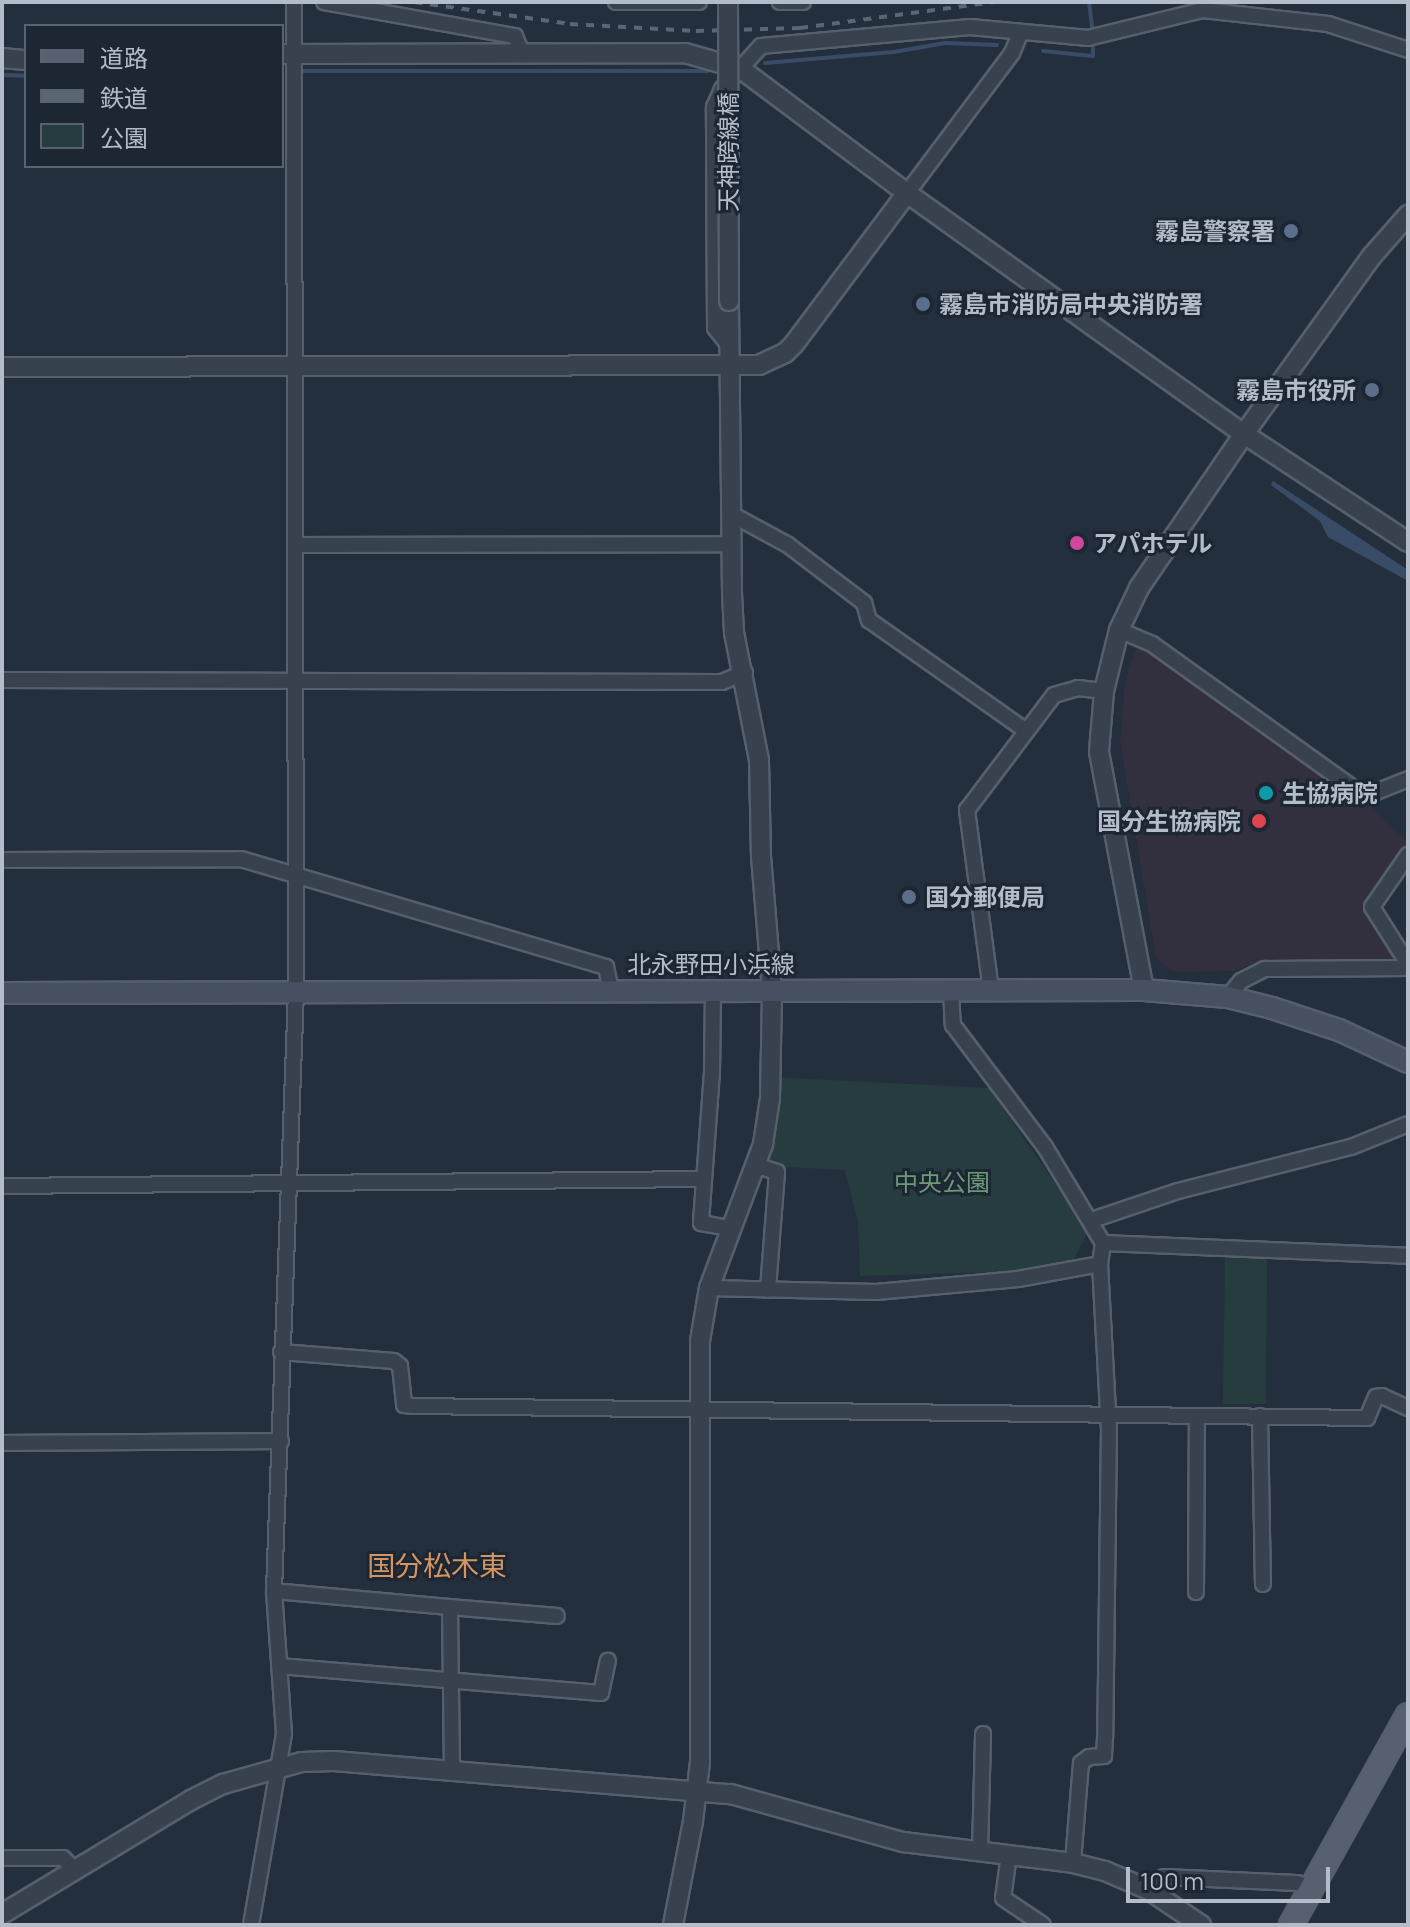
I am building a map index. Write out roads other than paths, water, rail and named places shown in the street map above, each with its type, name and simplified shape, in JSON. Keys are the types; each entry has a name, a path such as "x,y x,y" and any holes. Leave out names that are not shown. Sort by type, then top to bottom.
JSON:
{"main road":[{"name":"北永野田小浜線","path":"2,993 1144,990 1228,997 1305,1017 1408,1062"},
{"path":"1291,1925 1408,1715"}],"street":[{"path":"251,1925 281,1768 284,1734 274,1591 296,992 291,61 294,2"},
{"path":"324,2 515,36 521,51"},
{"path":"616,2 699,2"},
{"name":"天神跨線橋","path":"673,1925 700,1762 700,1341 709,1288 763,1144 770,1098 772,990 761,857 759,760 745,672 734,632 728,2"},
{"path":"780,2 803,2"},
{"path":"730,347 715,328 714,107 722,89 761,46 970,27 1088,38 1203,10 1246,7 1328,24 1408,50"},
{"path":"2,367 730,367 773,360 794,344 1012,53 1021,32"},
{"path":"291,61 521,51 685,53 741,69 907,193 1244,434 1408,542"},
{"path":"2,58 24,60"},
{"path":"1144,990 1099,751 1104,691 1119,630 1139,588 1244,434 1372,256 1408,215"},
{"path":"731,514 788,545 864,603 869,620 1025,730"},
{"path":"295,545 731,544"},
{"path":"1119,630 1152,644 1357,791 1376,792 1408,779"},
{"path":"2,680 722,682 745,672"},
{"path":"991,990 967,810 1054,695 1078,688 1104,691"},
{"path":"1408,855 1372,907 1408,966"},
{"path":"2,860 241,859 606,967 611,990"},
{"path":"1228,997 1241,981 1265,969 1408,966"},
{"path":"713,990 712,1072 701,1223 730,1228"},
{"path":"951,991 953,1025 1045,1147 1092,1220 1103,1243 1100,1264 1107,1345 1109,1616 1104,1756 1089,1757 1081,1763 1073,1863"},
{"path":"1092,1220 1178,1191 1351,1147 1408,1124"},
{"path":"754,1165 777,1172 769,1236 768,1290"},
{"path":"2,1186 702,1179"},
{"path":"1103,1243 1408,1256"},
{"path":"709,1288 876,1292 1018,1279 1100,1264"},
{"path":"281,1352 394,1361 400,1366 404,1405 413,1406 1367,1418 1376,1397 1382,1396 1408,1408"},
{"path":"1196,1592 1197,1416"},
{"path":"1260,1416 1263,1584"},
{"path":"2,1443 281,1441"},
{"path":"274,1591 557,1616"},
{"path":"450,1607 452,1768"},
{"path":"279,1666 601,1693 608,1661"},
{"path":"980,1851 983,1734"},
{"path":"2,1914 191,1800 251,1774 334,1761 452,1768 731,1794 903,1842 1073,1863 1105,1871 1149,1890 1201,1925"},
{"path":"1009,1855 1003,1898 1043,1925"},
{"path":"2,1858 63,1858 75,1870"},
{"path":"1149,1890 1164,1877 1297,1883 1311,1887"}],"water":[{"path":"1273,481 1408,570 1408,581 1328,537 1320,521 1271,485"}],"waterway":[{"path":"1089,2 1092,28"},
{"path":"765,63 894,52 945,43 997,45"},
{"path":"1043,51 1093,56 1093,43"},
{"path":"299,71 708,71"},
{"path":"2,75 24,76"}],"railway":[{"path":"414,2 570,24 696,31 800,28 994,2"}],"place":[{"name":"霧島警察署","path":"1291,231"},
{"name":"霧島市消防局中央消防署","path":"923,304"},
{"name":"霧島市役所","path":"1372,390"},
{"name":"アパホテル","path":"1077,543"},
{"name":"生協病院","path":"1266,793"},
{"name":"国分生協病院","path":"1259,821"},
{"name":"国分郵便局","path":"909,897"}],"district":[{"name":"国分松木東","path":"437,1565"}],"park label":[{"name":"中央公園","path":"942,1182"}]}
